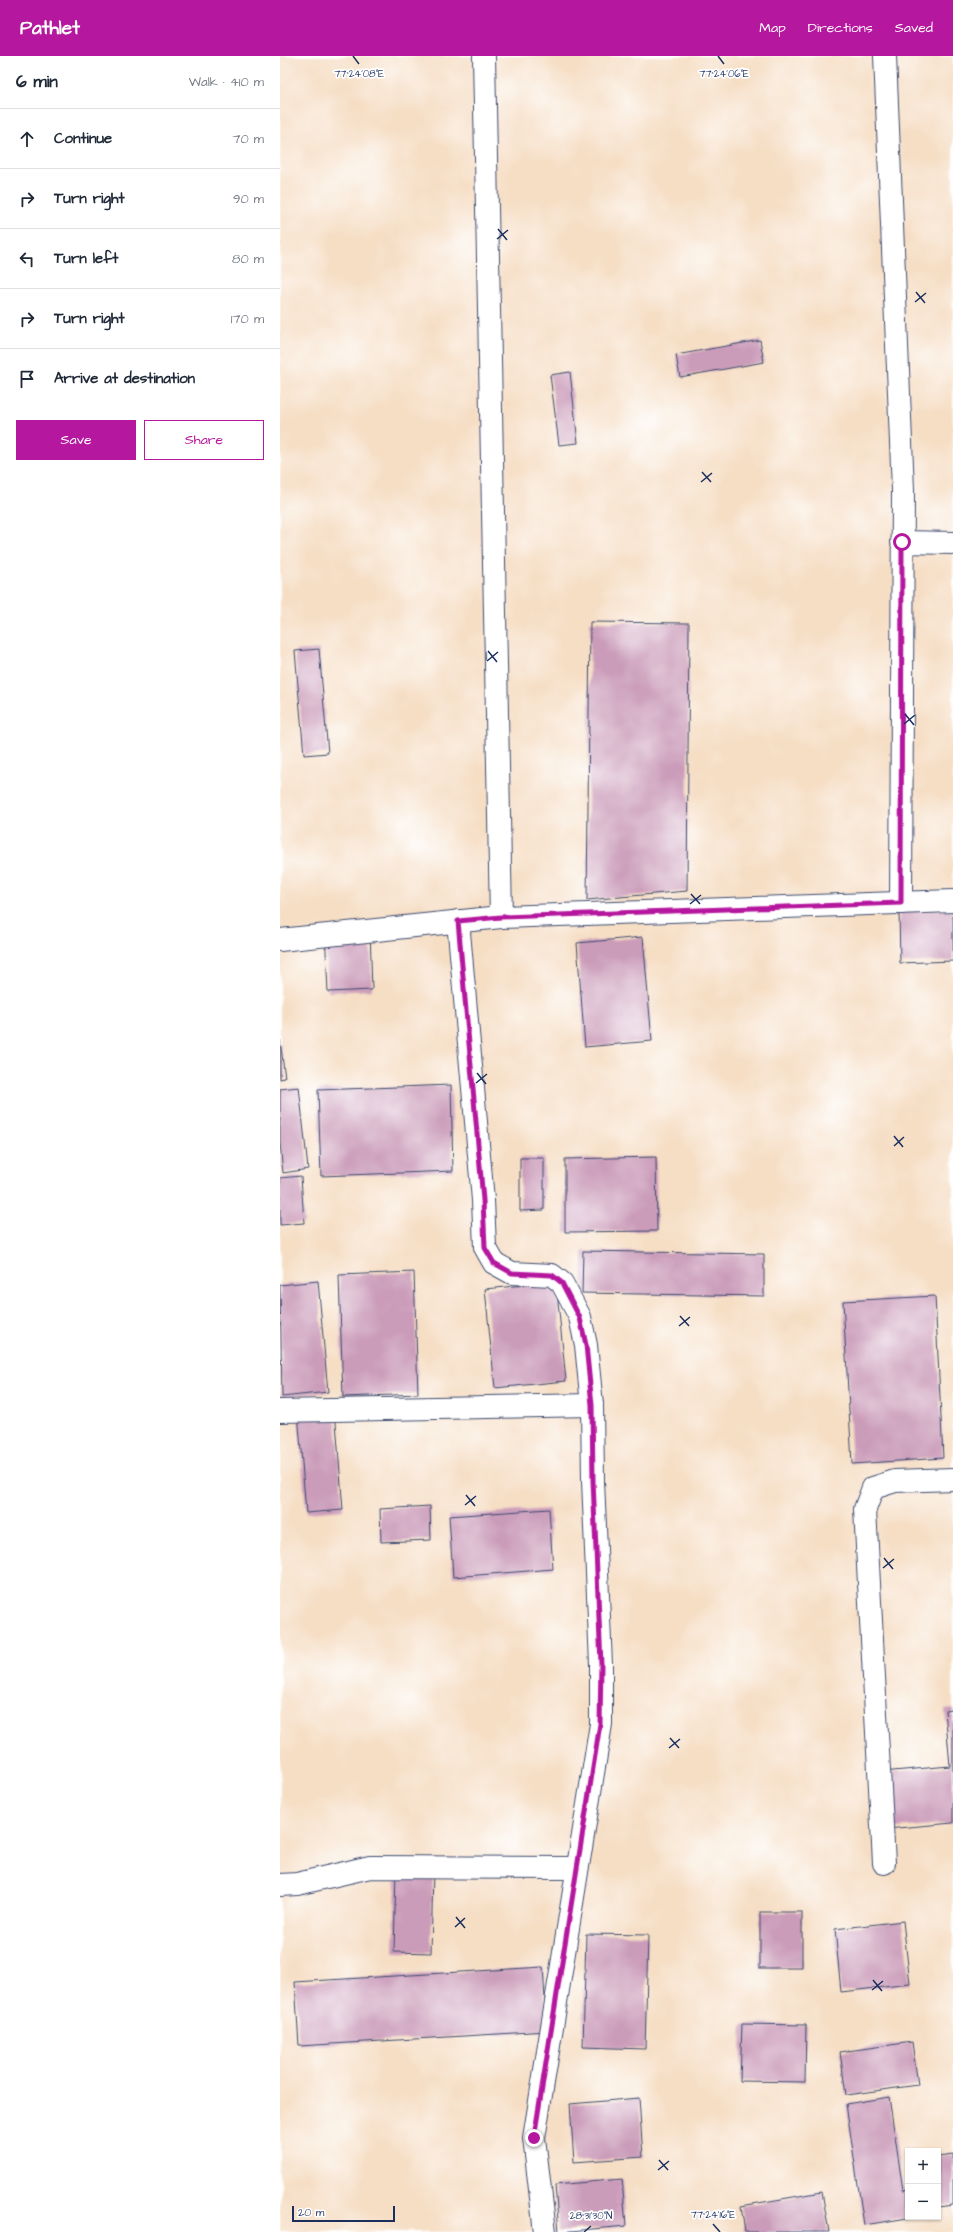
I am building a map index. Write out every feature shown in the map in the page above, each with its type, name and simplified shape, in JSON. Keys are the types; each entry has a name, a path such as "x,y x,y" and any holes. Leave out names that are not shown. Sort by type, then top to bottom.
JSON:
{"street":[{"path":"484,56 501,917"},
{"path":"885,56 903,490 901,903"},
{"path":"902,542 953,543"},
{"path":"280,940 501,917 953,901"},
{"path":"458,921 483,1200 485,1248 494,1263 512,1273 552,1275 562,1283 580,1318 592,1405 593,1481 601,1664 600,1724 534,2138 545,2232"},
{"path":"280,1411 592,1405"},
{"path":"884,1863 865,1508 873,1488 895,1481 953,1479"},
{"path":"280,1885 297,1884 370,1867 576,1868"}],"building":[{"path":"760,340 764,362 680,377 676,355"},
{"path":"570,372 578,443 559,445 550,375"},
{"path":"590,622 689,623 687,891 587,900"},
{"path":"319,649 328,753 304,755 295,651"},
{"path":"953,910 953,961 900,963 899,911"},
{"path":"370,929 372,990 328,992 325,931"},
{"path":"643,937 652,1041 585,1047 577,943"},
{"path":"280,1040 285,1078 280,1079"},
{"path":"451,1085 453,1171 321,1176 318,1090"},
{"path":"299,1087 308,1169 283,1173 280,1143 280,1089"},
{"path":"656,1157 657,1231 565,1232 565,1159"},
{"path":"520,1158 544,1158 544,1210 520,1211"},
{"path":"301,1176 304,1223 280,1225 280,1178"},
{"path":"583,1251 764,1254 764,1296 582,1293"},
{"path":"414,1272 418,1394 343,1397 339,1275"},
{"path":"318,1281 328,1392 282,1397 280,1285"},
{"path":"556,1282 566,1381 495,1388 485,1289"},
{"path":"935,1296 943,1458 852,1464 843,1301"},
{"path":"335,1410 343,1510 306,1513 298,1413"},
{"path":"430,1506 431,1540 381,1542 380,1509"},
{"path":"549,1509 553,1569 453,1577 449,1516"},
{"path":"953,1709 953,1823 875,1830 870,1773 950,1766 945,1710"},
{"path":"396,1871 433,1871 431,1953 394,1952"},
{"path":"760,1912 802,1912 802,1968 760,1968"},
{"path":"903,1921 910,1984 841,1992 835,1929"},
{"path":"586,1934 648,1935 645,2049 583,2047"},
{"path":"543,1967 547,2031 299,2046 295,1982"},
{"path":"742,2024 806,2025 805,2082 740,2081"},
{"path":"912,2042 918,2085 846,2095 840,2052"},
{"path":"889,2097 903,2190 905,2190 905,2218 864,2225 846,2104"},
{"path":"639,2098 643,2157 574,2162 570,2104"},
{"path":"953,2154 953,2205 941,2207 941,2184 941,2156"},
{"path":"622,2179 626,2226 559,2232 555,2185"},
{"path":"822,2192 829,2232 745,2232 741,2206"}],"route":[{"path":"534,2138 600,1724 601,1664 593,1481 592,1405 586,1345 580,1318 562,1283 552,1275 512,1273 494,1263 485,1248 483,1200 458,921 501,917 901,903 902,542"}]}
